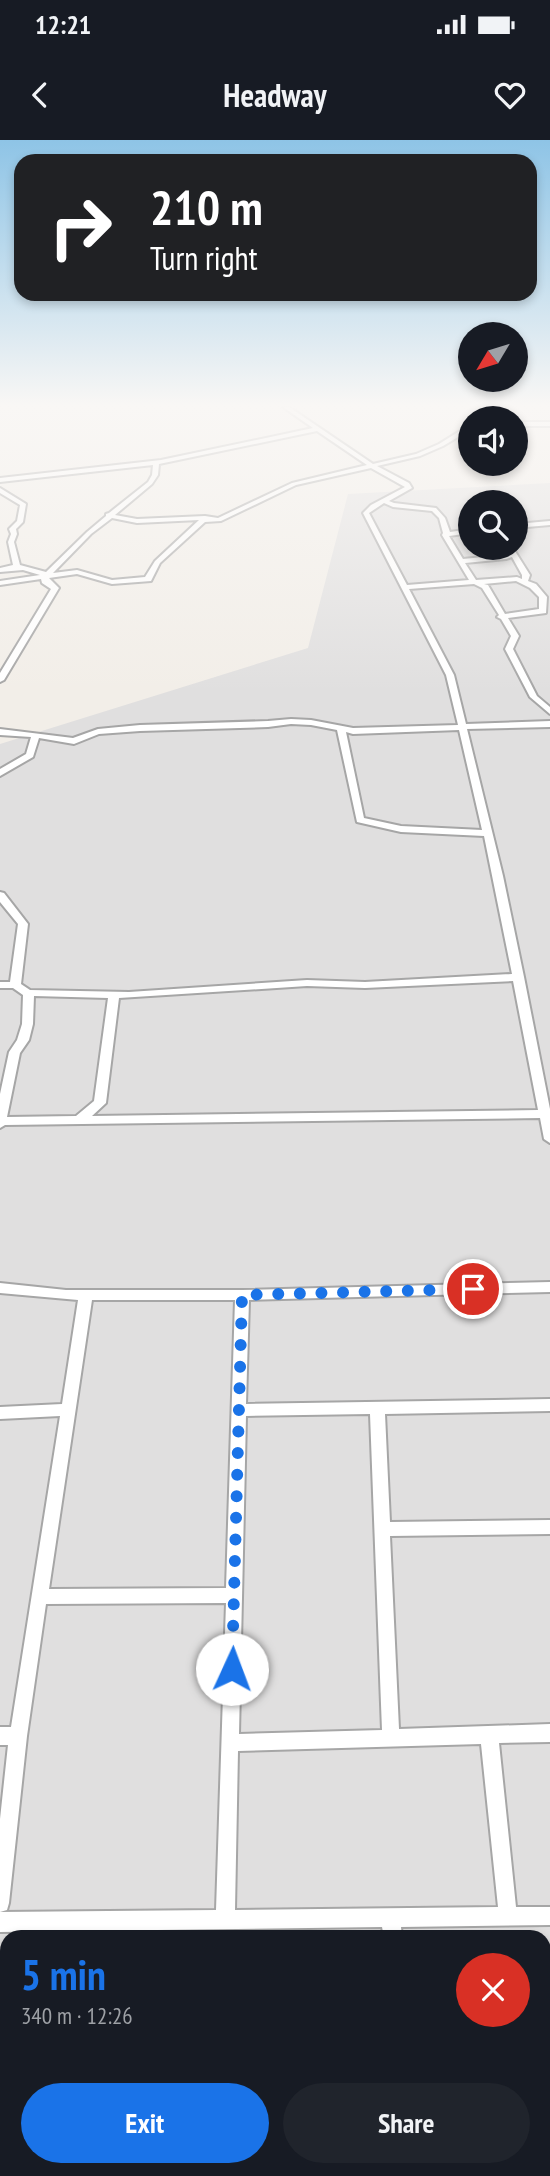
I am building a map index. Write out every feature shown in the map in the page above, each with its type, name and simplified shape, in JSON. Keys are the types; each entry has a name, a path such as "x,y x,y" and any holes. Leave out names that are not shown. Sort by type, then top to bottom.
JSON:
{"street":[{"path":"17,566 11,542 14,534 12,529 20,522 23,504 20,502"},
{"path":"0,680 55,588 45,581 46,575 126,502"},
{"path":"0,583 77,572 112,582 148,579 157,562 203,520 225,517 256,502"},
{"path":"382,502 366,513 450,675 519,977 550,1139"},
{"path":"386,502 435,509 442,518 447,534 444,535 473,581 485,587 515,636 509,649 534,697 550,712"},
{"path":"108,516 137,521 225,517"},
{"path":"528,525 550,523"},
{"path":"447,534 458,533"},
{"path":"461,561 472,560"},
{"path":"518,560 526,575 525,581"},
{"path":"0,570 17,566 46,575"},
{"path":"405,587 473,581 525,581 543,597 543,611 502,617"},
{"path":"0,665 10,666"},
{"path":"0,732 74,741 98,732 268,724 283,721 325,723 353,731 550,724"},
{"path":"341,729 360,820 401,829 487,833"},
{"path":"0,773 30,755 36,735"},
{"path":"0,894 23,924 15,985"},
{"path":"0,985 15,985 28,993 114,995 307,983 365,985 519,977"},
{"path":"28,993 23,1044 15,1052 0,1122 545,1114"},
{"path":"79,1120 100,1103 114,995"},
{"path":"0,1288 86,1295 242,1295 550,1287"},
{"path":"0,1903 9,1736 40,1597 86,1295"},
{"path":"225,1920 242,1295"},
{"path":"239,1410 550,1405"},
{"path":"377,1407 391,1738"},
{"path":"0,1413 68,1410"},
{"path":"382,1530 550,1527"},
{"path":"40,1597 233,1595"},
{"path":"230,1743 550,1733"},
{"path":"489,1735 508,1917"},
{"path":"0,1922 225,1920 392,1928 508,1917 550,1916"}],"shaded area":[{"path":"346,502 458,502 458,560 528,560 528,502 550,502 550,1930 0,1930 0,744 308,648"}],"route":[{"path":"232,1669 242,1295 473,1289"}]}
